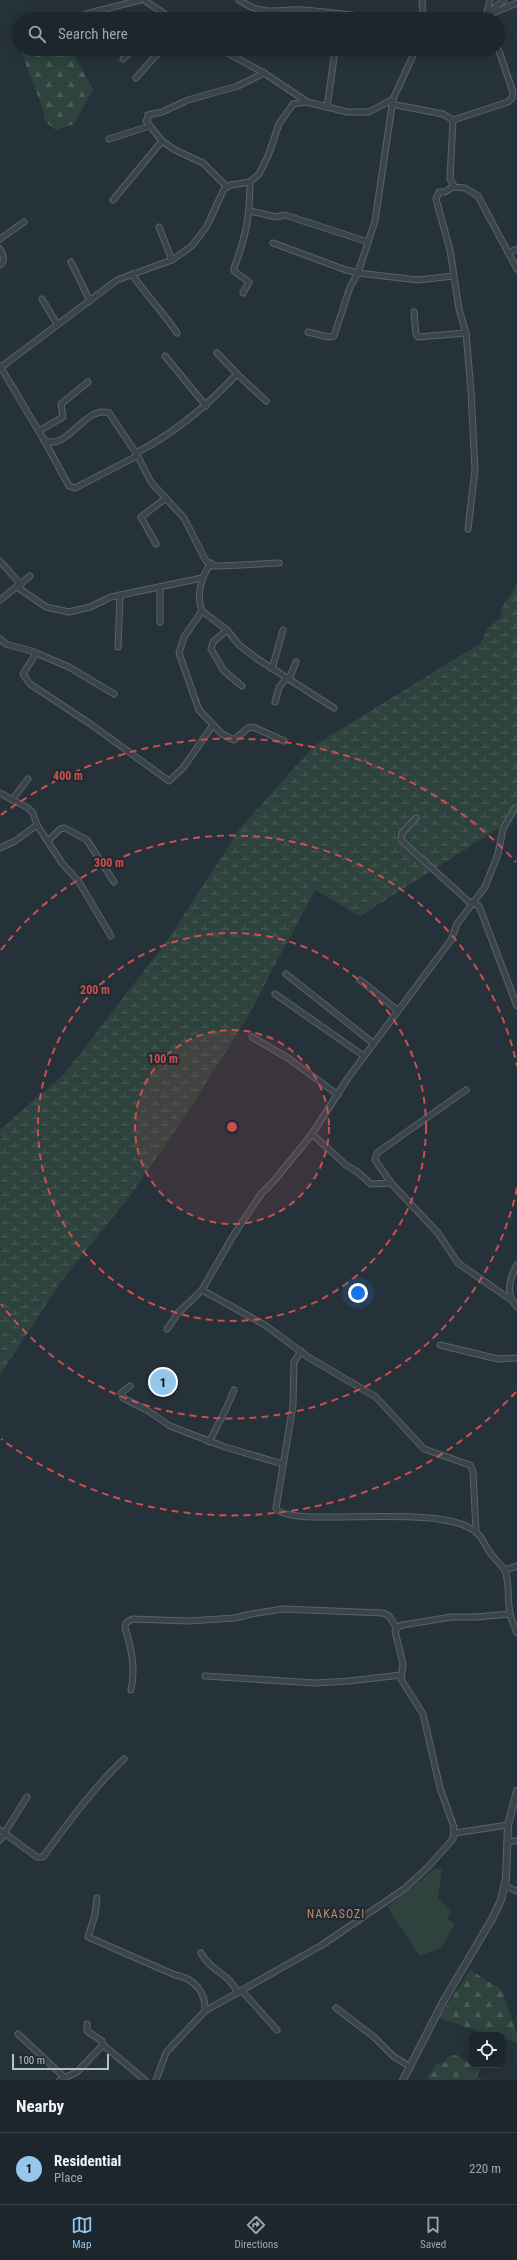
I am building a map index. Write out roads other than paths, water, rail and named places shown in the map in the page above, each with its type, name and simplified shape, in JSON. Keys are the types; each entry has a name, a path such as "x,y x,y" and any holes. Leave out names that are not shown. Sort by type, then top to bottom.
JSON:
{"street":[{"path":"94,12 140,0"},
{"path":"144,0 159,12"},
{"path":"239,0 252,8 273,12 302,10 322,12"},
{"path":"422,0 423,12"},
{"path":"488,12 490,0"},
{"path":"492,12 504,0"},
{"path":"499,12 517,4"},
{"path":"123,59 126,56"},
{"path":"136,78 155,56"},
{"path":"233,56 264,73 307,102"},
{"path":"327,107 333,56"},
{"path":"308,332 328,337 334,336 350,287 358,273 375,221 392,101 413,56"},
{"path":"238,374 206,406 168,434 136,454 75,488 69,486 39,431 0,367 117,280 172,260 192,246 203,235 221,195 227,187 250,182 259,174 268,156 279,124 288,109 295,103 307,102 347,112 369,112 392,101 443,114 454,120 508,102 515,97 501,56"},
{"path":"227,187 203,163 175,150 162,141 146,120 148,119 148,114 162,112 188,100 238,86 264,73"},
{"path":"454,120 450,179 454,186 452,187 470,190 478,196 517,269"},
{"path":"109,139 150,126"},
{"path":"113,200 162,141"},
{"path":"243,293 249,282 234,271 234,268 245,239 250,211 250,182"},
{"path":"454,186 445,192 439,192 436,199 450,250 459,309 466,333 472,391 475,470 468,529"},
{"path":"250,211 276,217 285,214 368,242"},
{"path":"0,239 24,222"},
{"path":"159,227 172,260"},
{"path":"273,243 358,273 423,280 453,276"},
{"path":"0,249 4,256 0,265"},
{"path":"508,253 517,249"},
{"path":"71,262 90,301"},
{"path":"132,274 143,291 164,313 177,333"},
{"path":"42,299 57,324"},
{"path":"414,312 416,334 418,337 426,338 466,333"},
{"path":"217,353 266,401"},
{"path":"165,356 206,406"},
{"path":"39,431 62,417 61,404 88,382"},
{"path":"44,440 52,442 62,439 93,414 106,412 111,415 136,454 151,482 184,518 206,561 220,566 279,562"},
{"path":"156,544 141,517 166,498"},
{"path":"0,561 19,586 46,607 69,612 80,611 111,597 202,578"},
{"path":"211,563 203,574 202,578 200,603 202,611 227,630 239,645 272,669 334,708"},
{"path":"0,600 30,576"},
{"path":"160,587 160,622"},
{"path":"118,647 120,595"},
{"path":"202,611 184,637 179,653 199,710 226,737 234,740 248,728 252,727 284,741"},
{"path":"227,630 213,642 211,649 224,671 242,686"},
{"path":"272,669 284,630"},
{"path":"0,639 6,644 36,653 69,667 114,694"},
{"path":"36,653 23,674 30,684 89,723 169,781 183,768 213,725"},
{"path":"275,702 280,687 288,679 296,662"},
{"path":"12,800 28,779"},
{"path":"0,793 28,808 33,813 37,825 62,863 79,882 111,936"},
{"path":"167,1329 178,1313 202,1290 233,1236 261,1194 273,1182 312,1134 373,1043 451,940 457,924 475,904 485,888 498,854 503,829 515,808"},
{"path":"416,818 402,833 401,840 468,901 479,906 486,920 517,1006"},
{"path":"0,848 15,841 37,825"},
{"path":"48,840 60,829 65,828 87,840 114,882"},
{"path":"286,974 373,1043"},
{"path":"360,980 398,1010"},
{"path":"275,994 364,1056"},
{"path":"252,1037 288,1058 338,1095"},
{"path":"466,1090 377,1153 376,1160 390,1183 438,1233 458,1263 511,1300 517,1308"},
{"path":"312,1134 346,1165 372,1184 390,1183"},
{"path":"511,1300 510,1282 517,1265"},
{"path":"202,1290 265,1325 301,1350 376,1397 424,1449 470,1465 473,1471 476,1532"},
{"path":"440,1345 498,1359 517,1358"},
{"path":"301,1350 294,1362 293,1405 276,1508 281,1514 301,1518 346,1516 444,1519 460,1523 476,1532 497,1562 505,1570 510,1614 517,1633"},
{"path":"130,1386 121,1393 123,1398 147,1410 170,1426 209,1442 283,1464"},
{"path":"209,1442 234,1390"},
{"path":"505,1570 517,1566"},
{"path":"131,1690 133,1662 125,1626 126,1623 132,1619 188,1621 235,1618 283,1609 294,1611 340,1610 384,1613 389,1616 396,1628 403,1664 401,1675 405,1688 420,1705 440,1788 454,1827 454,1833 450,1843 427,1868 404,1889 322,1945 205,2011 166,2053 156,2080"},
{"path":"396,1628 435,1618 510,1614"},
{"path":"205,1676 315,1683 401,1675"},
{"path":"2,1832 37,1857 43,1857 64,1827 110,1772 124,1759"},
{"path":"403,2080 443,2002 492,1919 505,1886 508,1825 517,1791"},
{"path":"0,1840 2,1832 27,1797"},
{"path":"454,1833 508,1825"},
{"path":"507,1841 517,1841"},
{"path":"505,1886 517,1891"},
{"path":"97,1898 88,1937 169,1972 187,1977 196,1985 205,2003 205,2011"},
{"path":"201,1953 205,1960 232,1982 277,2030"},
{"path":"336,2008 374,2037 393,2056 409,2066"},
{"path":"87,2024 87,2031 102,2041 103,2045 145,2080"},
{"path":"18,2034 62,2079 77,2072 103,2045"}],"place":[{"name":"Residential","path":"163,1382"}],"district":[{"name":"NAKASOZI","path":"336,1914"}]}
